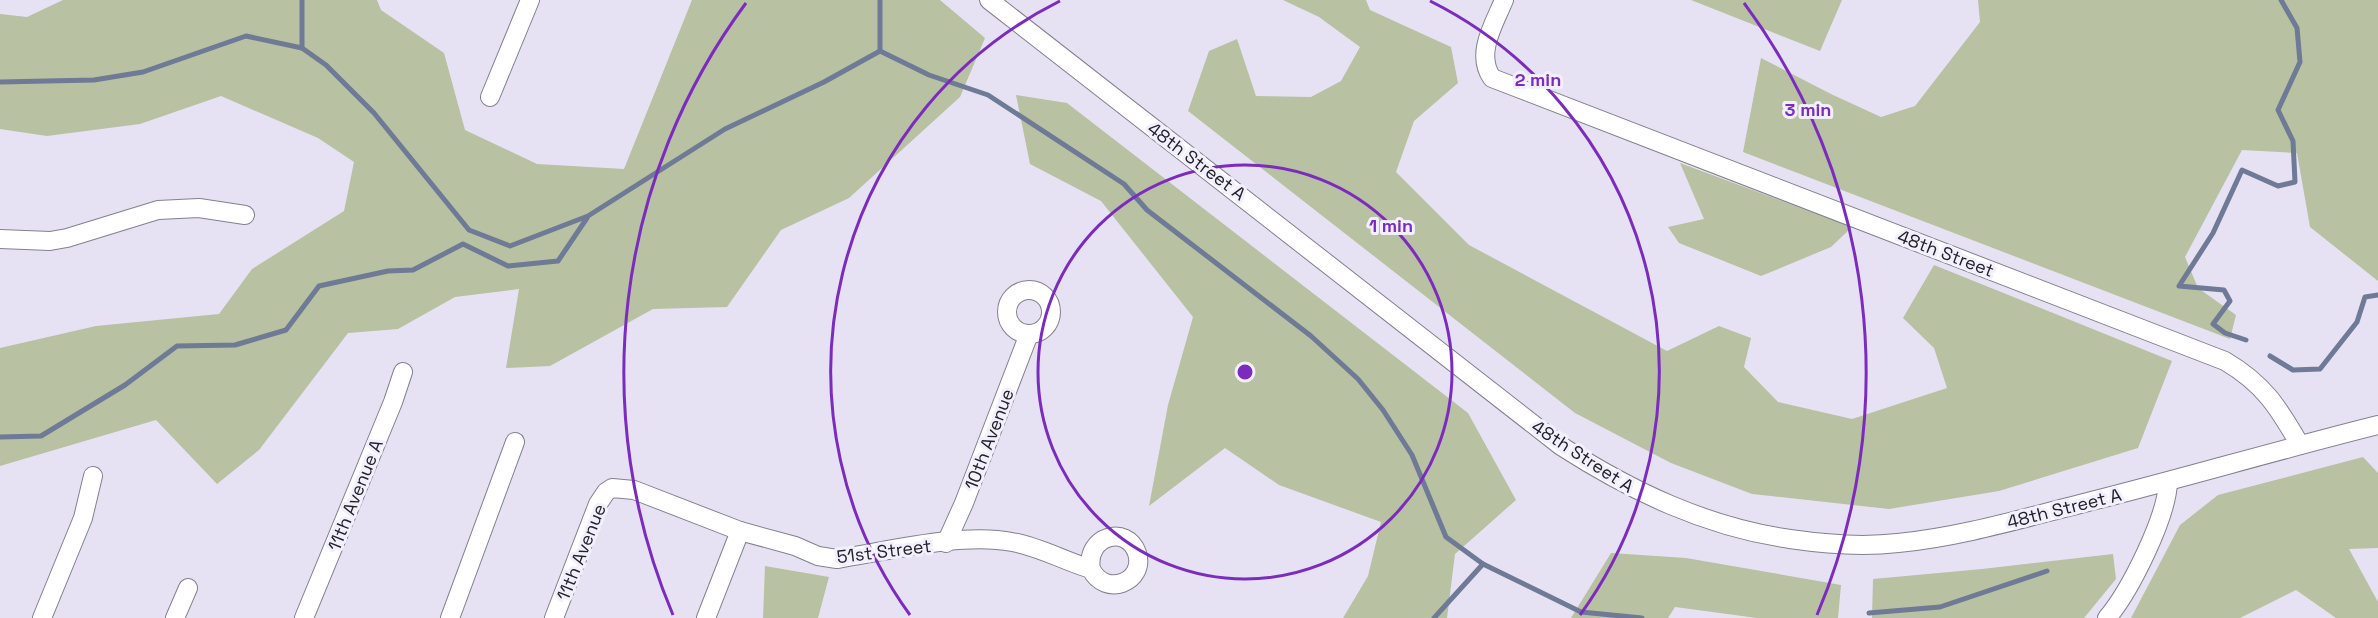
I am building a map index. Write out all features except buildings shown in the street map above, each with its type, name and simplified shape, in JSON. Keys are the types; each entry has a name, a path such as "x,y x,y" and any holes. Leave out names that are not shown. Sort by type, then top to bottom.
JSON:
{"street":[{"path":"490,97 530,0"},
{"name":"48th Street A","path":"989,0 1561,446 1599,470 1666,505 1743,530 1789,539 1826,543 1898,543 1951,535 2168,482 2300,445"},
{"name":"48th Street","path":"1504,0 1487,42 1484,56 1492,78 2225,361 2248,375 2261,387 2300,445"},
{"path":"0,239 50,241 67,238 158,210 199,208 245,215"},
{"name":"10th Avenue","path":"946,543 964,503 1029,334"},
{"name":"11th Avenue A","path":"304,618 404,372"},
{"path":"2300,445 2378,425"},
{"path":"450,618 515,442"},
{"path":"42,618 83,518 93,476"},
{"path":"2107,618 2116,608 2150,544 2168,495 2168,482"},
{"name":"51st Street","path":"612,488 620,487 654,496 740,531 795,546 818,556 837,559 970,539 1011,542 1035,547 1069,563 1091,568"},
{"name":"11th Avenue","path":"554,618 598,504 606,492 612,488"},
{"path":"706,618 740,531"},
{"path":"175,618 188,588"}],"green space":[{"path":"63,0 377,0 381,10 444,53 465,130 537,164 624,169 692,0 940,0 985,38 960,97 849,198 781,230 727,307 653,309 550,366 506,368 519,289 455,297 398,329 348,333 259,450 217,484 156,420 0,466 0,348 96,326 219,314 252,269 344,211 354,162 318,138 221,96 140,124 47,136 0,129 0,14 27,17"},
{"path":"1283,0 1366,0 1370,10 1451,47 1458,83 1414,121 1396,172 1469,245 1667,351 1719,326 1751,338 1744,367 1778,402 1852,419 1947,388 1934,348 1903,318 1934,265 2172,361 2138,448 1999,491 1889,509 1752,494 1671,463 1575,413 1188,111 1209,51 1237,39 1256,96 1311,97 1341,81 1360,47 1319,17"},
{"path":"1691,0 1842,0 1820,51"},
{"path":"1978,0 2378,0 2378,281 2310,227 2297,153 2242,150 2185,257 2198,288 2236,315 2230,339 1743,152 1761,58 1881,117 1915,106 1980,22"},
{"path":"1016,95 1067,103 1468,413 1516,500 1455,554 1447,618 1343,618 1368,576 1381,522 1279,485 1225,448 1149,506 1168,405 1193,317 1101,201 1030,164"},
{"path":"1680,163 1852,227 1831,247 1761,276 1679,243 1668,227 1704,219"},
{"path":"2363,457 2378,473 2378,548 2349,549 2378,602 2378,618 2336,618 2296,590 2240,618 2131,618 2180,525 2218,495"},
{"path":"1611,553 1686,558 1841,585 1838,618 1757,618 1675,607 1668,618 1571,618"},
{"path":"2113,554 2116,579 2084,618 1872,618 1873,579"},
{"path":"765,566 829,577 818,618 763,618"}],"waterway":[{"path":"302,0 302,48"},
{"path":"880,0 880,51"},
{"path":"2246,340 2225,333 2213,324 2230,301 2224,290 2179,286 2213,233 2242,170 2278,186 2295,182 2293,141 2278,110 2300,62 2297,28 2281,0"},
{"path":"0,82 94,80 143,72 246,36 302,48 326,65 374,113 469,230 510,246 588,216 725,129 824,82 880,51 929,75 988,95 1124,184 1147,210 1311,336 1358,379 1383,410 1412,455 1446,537 1483,564 1581,612 1642,618"},
{"path":"0,437 41,436 125,385 177,346 235,345 286,330 319,286 388,271 413,270 463,244 508,266 558,261 587,218"},
{"path":"2270,356 2293,370 2320,369 2357,322 2365,297 2378,295"},
{"path":"1434,618 1483,564"},
{"path":"1869,613 1940,607 2047,571"}]}
